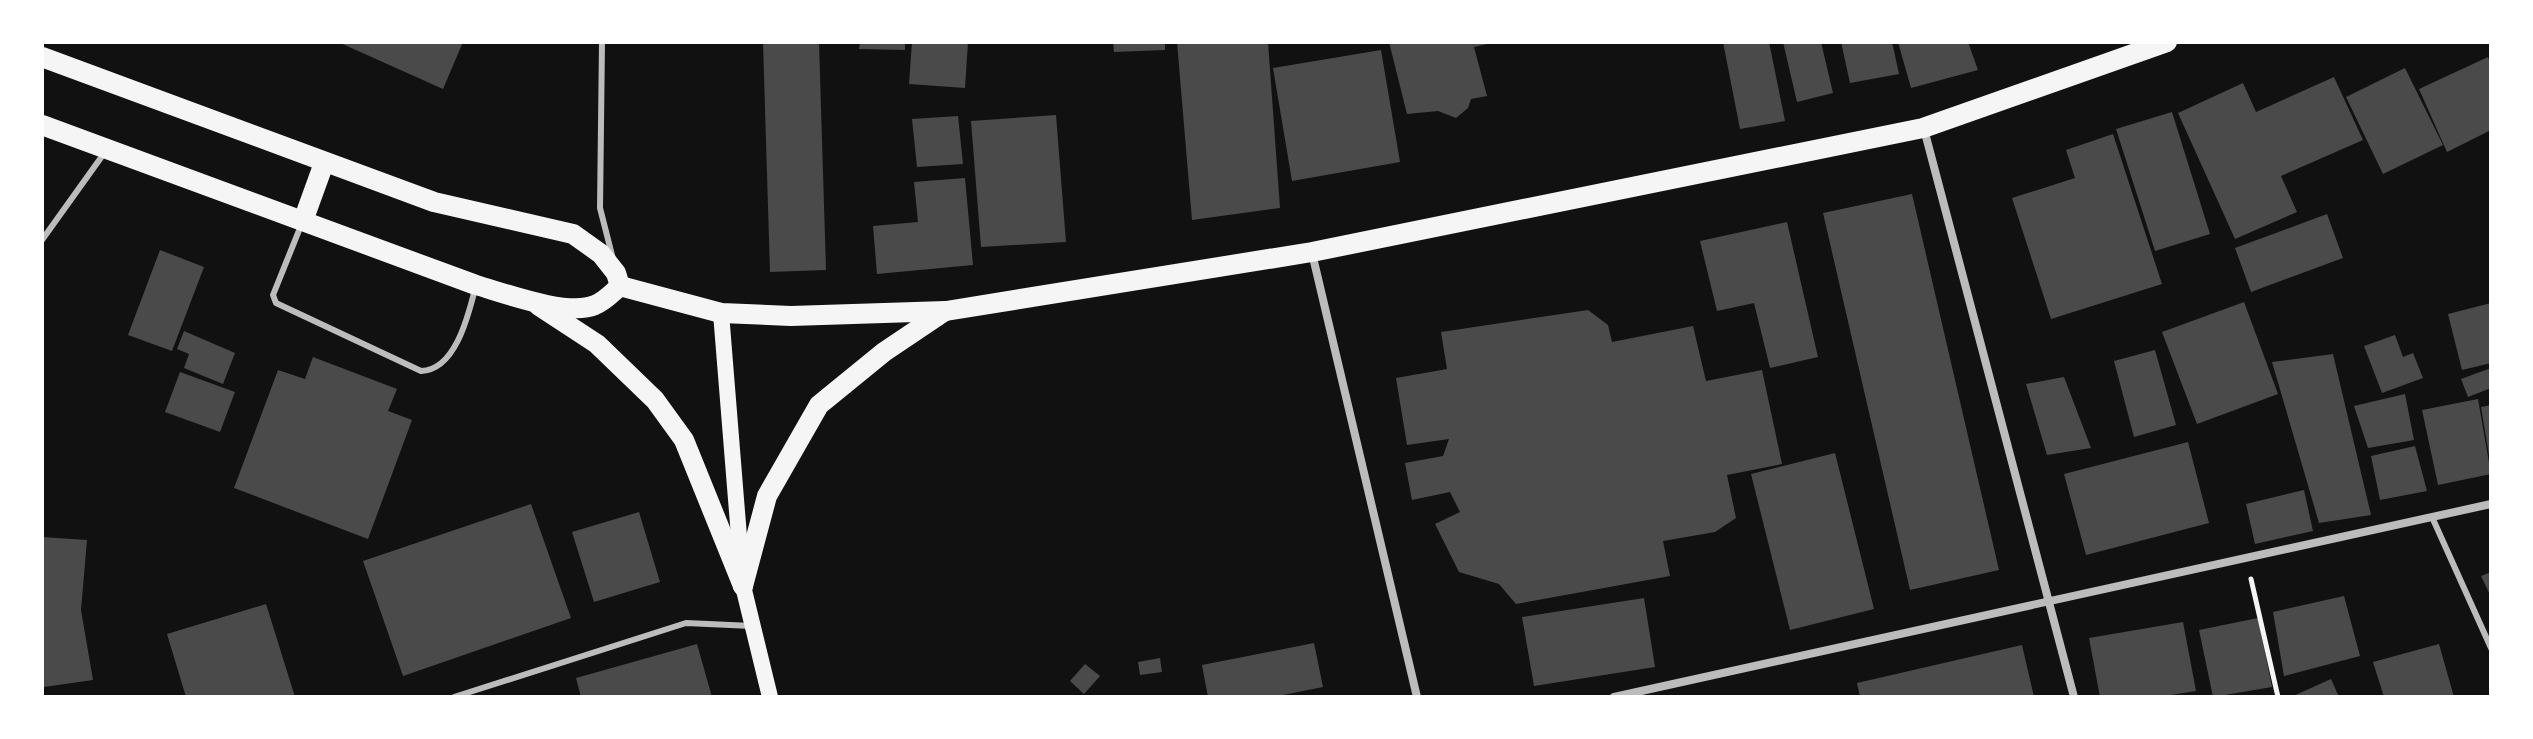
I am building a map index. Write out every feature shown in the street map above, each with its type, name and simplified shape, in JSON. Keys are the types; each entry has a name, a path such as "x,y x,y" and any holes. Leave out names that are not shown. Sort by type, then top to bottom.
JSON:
{"main road":[{"path":"620,286 721,313 791,316 946,311 1312,252 1923,128 2167,42"},
{"path":"42,57 434,202 573,234 601,254 616,273 620,286"},
{"path":"42,125 476,285 528,299 585,308 605,300 620,286"},
{"path":"303,221 324,163"},
{"path":"528,299 597,344 655,400 684,440 743,586"},
{"path":"743,586 767,496 819,405 884,352 946,311"},
{"path":"721,313 743,586 770,697"}],"street":[{"path":"1923,128 2074,697"},
{"path":"1312,252 1417,697"},
{"path":"1614,697 2491,504"}],"lane":[{"path":"602,42 600,208 620,286"},
{"path":"42,240 108,148"},
{"path":"303,221 273,295 276,303 421,371 433,371 442,365 468,319 476,285"},
{"path":"2432,517 2491,648"},
{"path":"454,697 686,623 752,626"}],"path":[{"path":"2246,558 2278,697"}],"building":[{"path":"338,42 463,42 443,89"},
{"path":"763,42 819,42 826,270 770,272"},
{"path":"860,42 905,42 905,50 859,49"},
{"path":"912,42 968,42 965,88 909,84"},
{"path":"1113,42 1165,42 1165,50 1114,52"},
{"path":"1177,42 1268,42 1280,208 1192,220"},
{"path":"1389,42 1496,42 1474,47 1487,96 1471,99 1468,108 1456,118 1438,111 1407,114"},
{"path":"1723,42 1769,42 1785,121 1740,129"},
{"path":"1783,42 1821,42 1833,93 1797,102"},
{"path":"1841,42 1892,42 1899,74 1850,83"},
{"path":"1898,42 1968,42 1978,70 1911,88"},
{"path":"1381,50 1400,162 1292,181 1273,68"},
{"path":"2488,57 2491,66 2491,130 2447,152 2419,89"},
{"path":"2405,68 2443,145 2383,174 2346,97"},
{"path":"2334,77 2363,140 2281,176 2297,212 2235,239 2178,113 2243,83 2256,112"},
{"path":"2172,112 2210,234 2155,251 2116,129"},
{"path":"1056,115 1066,242 981,247 971,121"},
{"path":"958,116 963,164 917,167 912,119"},
{"path":"2113,134 2162,284 2051,319 2012,198 2075,178 2066,150"},
{"path":"965,178 973,265 877,274 873,226 918,222 914,182"},
{"path":"1912,194 1999,570 1910,590 1823,213"},
{"path":"2327,214 2343,258 2251,292 2235,248"},
{"path":"1787,222 1818,357 1770,368 1754,303 1717,311 1700,241"},
{"path":"160,250 204,267 172,351 128,335"},
{"path":"2244,302 2278,394 2197,424 2162,332"},
{"path":"2491,303 2491,363 2462,370 2448,314"},
{"path":"1588,310 1608,325 1612,342 1693,326 1706,381 1762,370 1782,464 1727,475 1736,518 1715,532 1663,541 1670,576 1516,604 1499,584 1459,572 1435,524 1460,512 1450,492 1412,500 1405,463 1443,456 1449,439 1407,445 1396,378 1447,369 1441,332"},
{"path":"184,331 235,353 223,384 184,368 189,354 177,349"},
{"path":"2395,335 2403,357 2413,353 2423,378 2382,393 2364,346"},
{"path":"2155,350 2176,425 2134,437 2114,361"},
{"path":"2333,354 2371,515 2319,523 2272,362"},
{"path":"313,357 397,389 388,411 412,420 368,539 234,488 278,370 305,379"},
{"path":"2491,368 2491,388 2468,397 2461,379"},
{"path":"180,372 235,392 220,432 165,412"},
{"path":"2064,377 2091,448 2047,455 2026,384"},
{"path":"2405,394 2414,440 2368,448 2354,406"},
{"path":"2478,399 2491,474 2438,485 2422,410"},
{"path":"2491,405 2491,455 2489,455 2481,407"},
{"path":"2188,442 2209,523 2086,555 2064,474"},
{"path":"2415,446 2427,491 2380,500 2371,456"},
{"path":"1835,453 1874,609 1790,630 1751,474"},
{"path":"2304,490 2313,531 2255,544 2246,504"},
{"path":"531,504 571,618 403,676 363,561"},
{"path":"639,512 660,582 594,602 572,532"},
{"path":"42,537 87,540 81,610 93,680 44,687"},
{"path":"2491,572 2491,597 2481,576"},
{"path":"2344,596 2360,656 2284,676 2273,612"},
{"path":"1644,598 1655,667 1534,686 1522,617"},
{"path":"266,604 295,697 186,697 167,634"},
{"path":"2258,618 2272,687 2213,697 2199,630"},
{"path":"2183,622 2196,691 2159,697 2100,697 2089,638"},
{"path":"1314,643 1323,687 1273,697 1208,697 1202,665"},
{"path":"697,644 712,697 581,697 576,678"},
{"path":"2439,644 2454,697 2384,697 2373,662"},
{"path":"2022,645 2034,697 1860,697 1857,683"},
{"path":"1160,658 1162,672 1140,675 1138,662"},
{"path":"1085,664 1100,676 1084,694 1070,681"},
{"path":"2331,679 2339,697 2291,697"}]}
